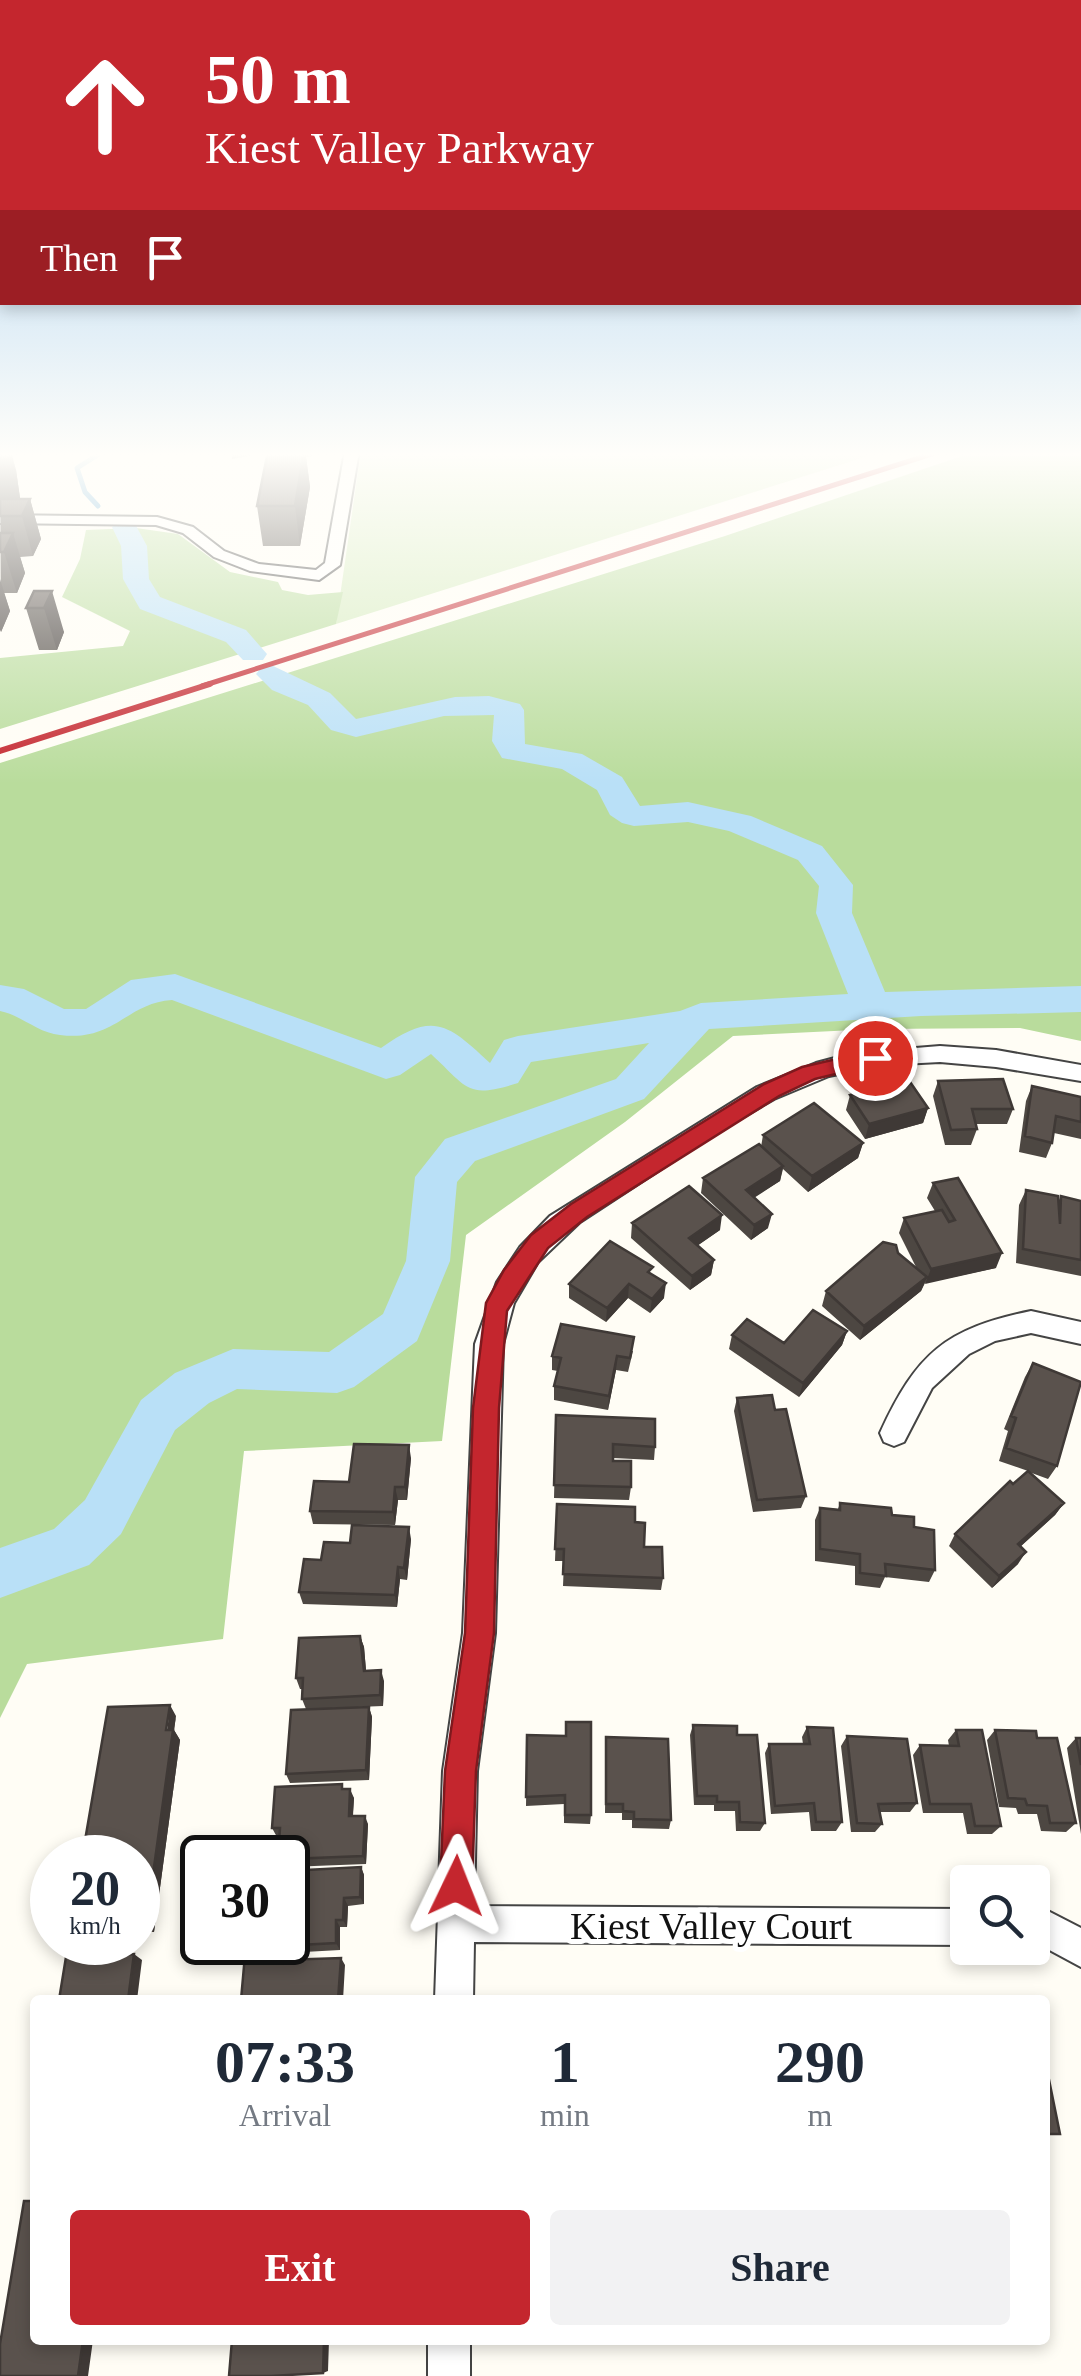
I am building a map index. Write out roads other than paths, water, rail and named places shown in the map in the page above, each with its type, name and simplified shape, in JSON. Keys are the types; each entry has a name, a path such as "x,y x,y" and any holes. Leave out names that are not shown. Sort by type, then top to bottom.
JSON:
{"street":[{"path":"240,562 256,568 319,575 333,562"},
{"path":"454,1995 460,1771 479,1633 489,1344 495,1310 513,1277 540,1241 579,1210 772,1090 810,1072 898,1054 945,1053 990,1056 1081,1073"},
{"path":"894,1433 922,1380 959,1346 990,1331 1031,1322 1081,1333"},
{"name":"Kiest Valley Court","path":"454,1924 950,1927"},
{"path":"1050,1930 1081,1949"},
{"path":"448,2376 450,2345"}],"waterway":[{"path":"135,562 136,579 150,603 236,636 253,654"},
{"path":"271,674 319,699 338,721 356,728 455,706 509,710 508,741 513,751 571,761 611,784 622,808 634,816 688,812 739,823 810,853 836,885 834,913 872,1006"},
{"path":"0,998 11,998 58,1022 93,1022 144,989 175,987 386,1065 421,1039 442,1041 483,1079 504,1073 518,1050 689,1023"},
{"path":"872,1006 1081,999"},
{"path":"689,1023 701,1016 872,1006"},
{"path":"0,1573 71,1548 103,1517 158,1415 192,1388 233,1369 337,1373 401,1327 428,1261 436,1177 460,1150 630,1089 689,1023"}],"railway":[{"path":"202,686 592,562"},
{"path":"0,751 210,684"}]}
